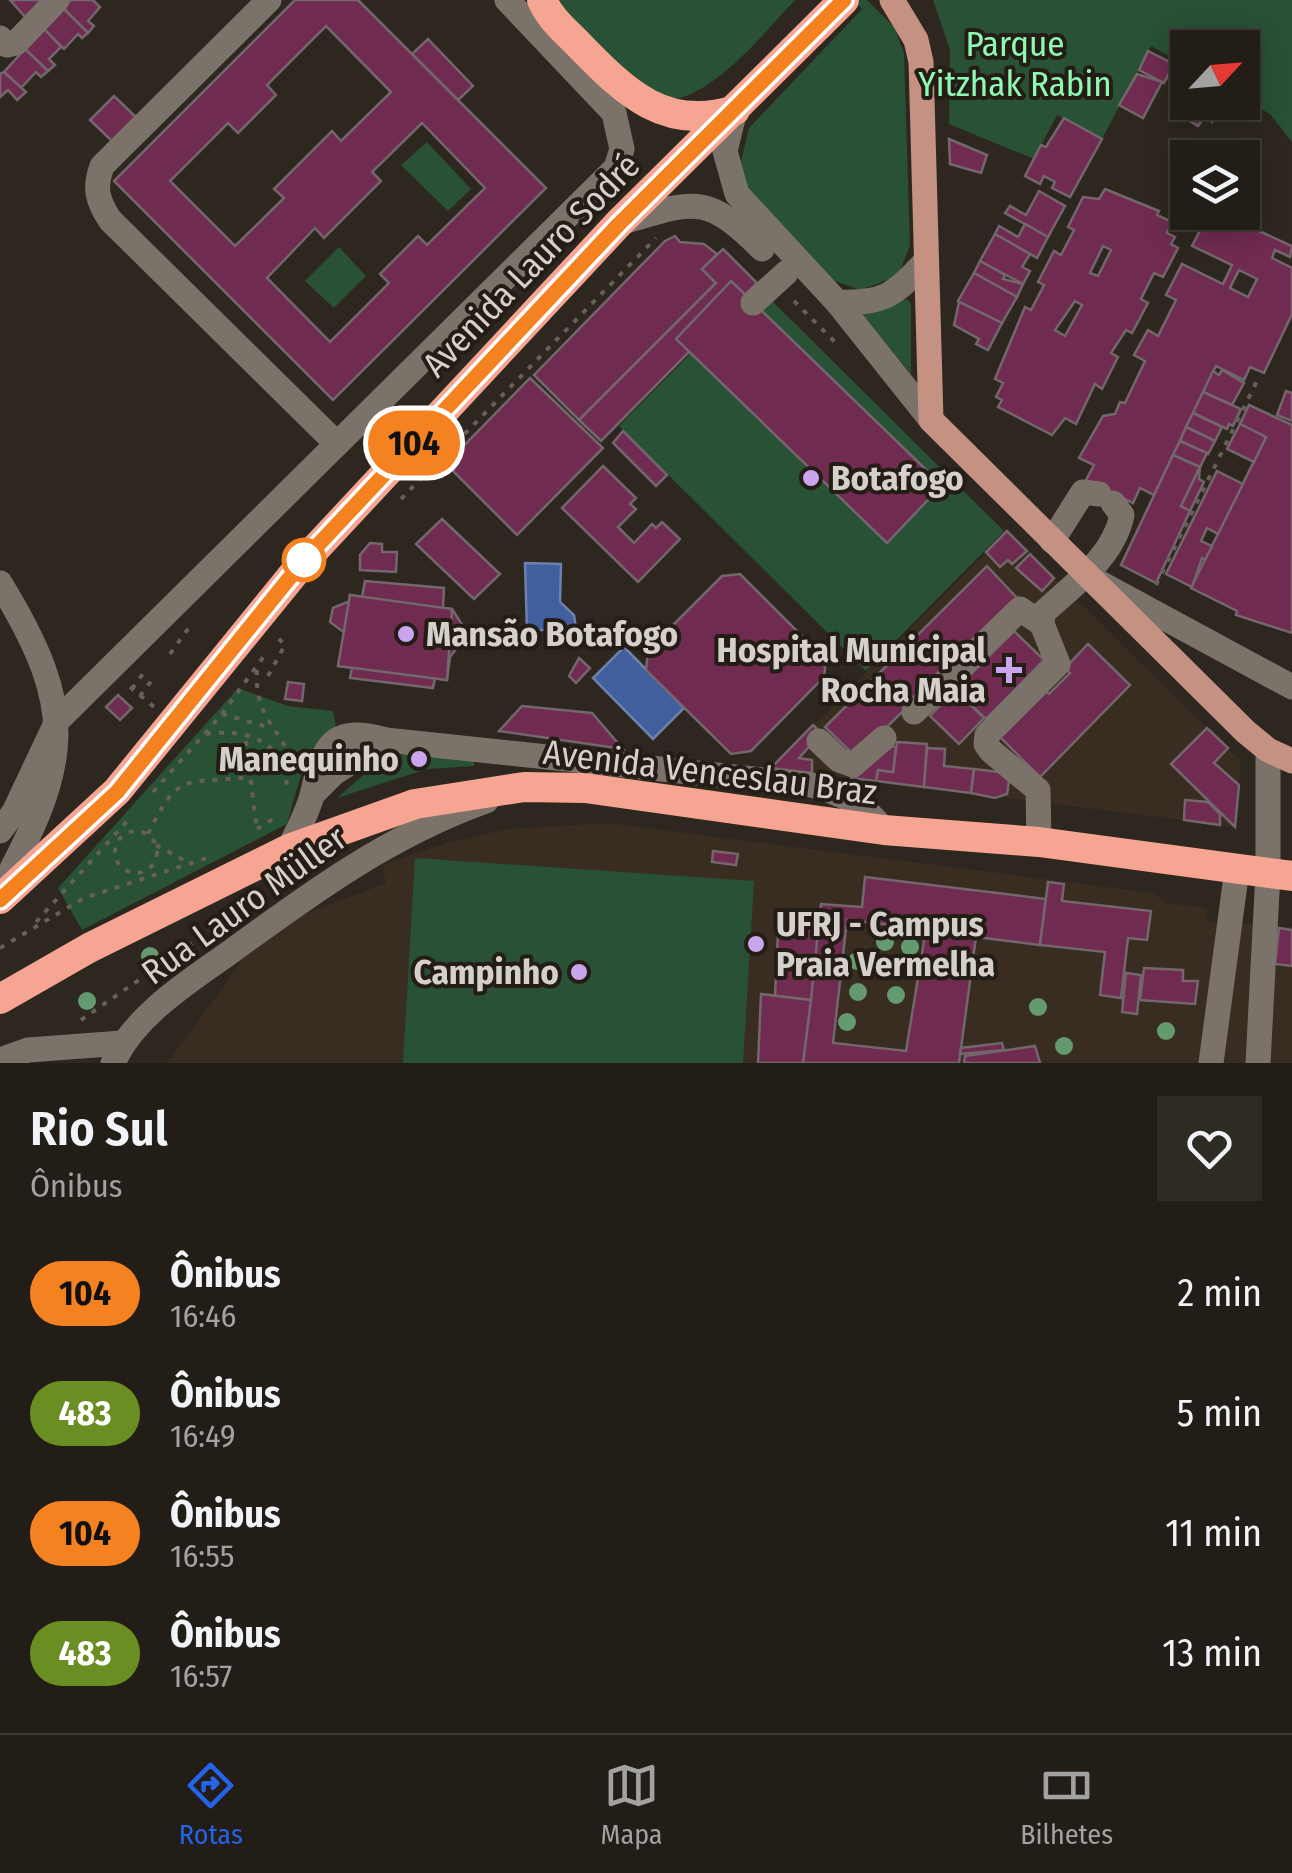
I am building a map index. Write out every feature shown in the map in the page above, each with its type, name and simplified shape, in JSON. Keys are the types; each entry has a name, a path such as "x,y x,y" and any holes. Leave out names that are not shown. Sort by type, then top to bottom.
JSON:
{"highway":[{"path":"542,0 553,19 636,100 684,117 735,110"},
{"name":"Avenida Lauro Sodré","path":"0,900 117,792 304,560 619,224 844,0"},
{"name":"Avenida Venceslau Braz","path":"0,999 286,834 415,804 587,774 884,830 1039,842 1280,874"}],"main road":[{"path":"892,0 916,40 921,62 931,420 1268,750 1292,761"}],"street":[{"path":"0,38 12,46 57,0"},
{"path":"269,0 102,166 96,183 98,202 110,220 337,444"},
{"name":"Avenida Lauro Sodré","path":"57,721 616,168 622,150 614,113 508,0"},
{"path":"735,110 726,151 737,194 837,302 931,420"},
{"path":"619,224 670,209 711,208 726,213 856,348 892,373"},
{"path":"837,302 872,304 893,293 924,263"},
{"path":"753,303 786,272"},
{"path":"1039,842 1038,790 986,744 987,735 1058,664 1042,624 1043,613 1087,576 1118,531 1122,514 1106,499 1083,492 1052,540"},
{"path":"1087,576 1292,687"},
{"path":"0,583 36,646 57,721 48,797 0,891"},
{"path":"914,712 1020,609 1042,624"},
{"path":"0,830 21,798 57,721"},
{"path":"286,834 303,792 334,741 362,733 587,774 746,771 831,791 868,809 884,830"},
{"path":"818,742 853,766 884,738"},
{"path":"1258,1063 1280,874 1268,750"},
{"path":"831,791 839,760"},
{"name":"Rua Lauro Müller","path":"0,1060 18,1052 51,1056 81,1048 118,1053 194,978 333,876 463,809 524,788"},
{"path":"1211,1063 1237,870"}],"path":[{"path":"400,500 666,230"},
{"path":"1143,606 1258,379"},
{"path":"268,676 285,644 277,636 257,668 256,690 262,716 292,761 303,792"},
{"path":"140,696 155,676"},
{"path":"222,714 272,730"},
{"path":"206,734 226,731 259,738 284,765 288,786 278,815 256,834"},
{"path":"246,740 256,834"},
{"path":"148,834 164,800 183,784 204,778 249,777"},
{"path":"0,948 36,922 84,898 224,852 189,863 156,845 148,834 127,832 114,849 116,860 132,874 144,872 157,856 156,845"},
{"path":"256,834 286,834"},
{"path":"81,1048 80,1021 233,915"}],"shaded area":[{"name":"Hospital Municipal Rocha Maia","path":"1007,531 1241,761 1235,827 771,768"},
{"name":"UFRJ - Campus Praia Vermelha","path":"608,823 1154,893 1166,903 1207,908 1206,921 1292,927 1292,1063 167,1063 245,957 298,917 386,883 382,865 449,842 508,829"}],"green space":[{"path":"558,0 795,0 751,48 715,79 678,99 659,101 571,22"},
{"path":"854,0 867,0 894,27 904,53 910,245 898,276 860,290 832,280 748,192 740,166 749,128 862,9"},
{"name":"Parque Yitzhak Rabin","path":"933,0 1292,0 1292,142 1270,114 1260,108 1260,30 1170,30 1170,57 1151,46 1102,139 1057,115 1034,159 949,124 950,50"},
{"path":"427,142 471,189 448,211 401,165"},
{"path":"339,247 366,276 334,308 305,281"},
{"name":"Botafogo","path":"757,286 1004,531 866,671 619,426"},
{"path":"907,299 911,304 911,374 860,311"},
{"path":"238,688 288,706 333,711 336,727 309,758 287,824 82,930 58,888"},
{"path":"413,751 474,756 474,766 427,769 337,798 375,765"},
{"name":"Campinho","path":"415,858 754,881 743,1063 403,1063"}],"water":[{"path":"525,563 561,564 560,602 574,615 576,628 527,631"},
{"path":"624,647 684,708 653,739 593,678"}],"building":[{"path":"10,0 45,0 27,19"},
{"path":"71,0 93,0 100,7 88,21 94,26 88,33 63,8"},
{"path":"295,0 358,0 546,188 333,400 114,181","holes":["326,26 391,92 341,141 332,131 274,189 284,198 235,246 170,181 228,123 238,133 276,95 267,85","422,123 485,188 427,245 418,236 380,274 389,283 330,342 267,278 315,228 324,238 381,181 372,172"]},
{"path":"63,8 88,33 82,38 78,34 64,49 44,29"},
{"path":"44,29 61,47 49,59 55,65 48,71 25,49"},
{"path":"428,39 473,86 458,100 412,54"},
{"path":"25,49 48,71 41,77 36,72 21,88 4,72"},
{"path":"1148,51 1170,62 1164,83 1139,70"},
{"path":"4,72 26,92 17,100 8,90 0,97 0,74"},
{"path":"1137,74 1162,82 1143,118 1119,105"},
{"path":"114,96 139,120 115,144 90,120"},
{"path":"1064,118 1102,139 1070,197 1052,188 1055,182 1044,176 1040,184 1025,176 1041,145 1046,147"},
{"path":"949,139 987,155 981,173 950,164"},
{"path":"1105,189 1159,211 1157,215 1170,221 1167,233 1175,237 1171,244 1178,248 1163,277 1154,273 1141,299 1148,303 1132,333 1126,330 1111,353 1118,357 1102,389 1095,384 1076,424 1065,418 1052,435 998,407 1002,400 996,397 1003,383 995,379 1025,307 1031,310 1044,285 1038,282 1054,251 1061,255 1074,230 1068,227 1083,197 1099,199","holes":["1103,246 1111,250 1098,276 1090,273","1075,301 1082,305 1065,336 1055,330"]},
{"path":"1039,191 1065,206 1048,237 1005,213 1010,206 1026,215"},
{"path":"1025,224 1048,237 1037,258 995,234 999,226 1018,237"},
{"path":"1200,230 1256,230 1292,246 1290,257 1275,250 1272,258 1292,268 1292,314 1264,373 1250,367 1244,380 1216,366 1154,495 1140,488 1133,503 1086,480 1094,465 1079,458 1103,416 1115,414 1120,402 1125,403 1145,361 1134,355 1148,330 1158,336 1176,300 1166,295 1182,264 1223,284 1232,265 1192,246","holes":["1239,270 1257,279 1248,297 1230,288"]},
{"path":"995,234 1030,254 1022,267 1030,271 1023,284 980,261"},
{"path":"675,236 680,242 704,244 717,254 702,269 716,283 579,420 534,375 665,241"},
{"path":"723,249 757,283 601,441 579,420 716,283 702,269"},
{"path":"980,261 1005,275 1003,279 1023,284 1017,297 974,273"},
{"path":"974,273 1017,297 1002,323 958,301"},
{"path":"731,281 942,485 887,543 676,339"},
{"path":"959,302 1002,323 988,350 976,344 979,339 954,325"},
{"path":"1222,370 1244,383 1232,405 1203,392 1213,371 1219,375"},
{"path":"530,378 603,448 517,535 446,464"},
{"path":"1286,391 1292,393 1292,421 1277,415"},
{"path":"1203,392 1241,409 1233,426 1229,424 1227,429 1193,413"},
{"path":"1249,405 1292,425 1292,633 1236,615 1237,611 1191,588 1266,437 1240,424"},
{"path":"1193,413 1222,427 1215,441 1186,427"},
{"path":"1240,424 1266,437 1254,462 1227,449"},
{"path":"1186,427 1215,441 1208,454 1180,441"},
{"path":"623,431 667,475 656,486 613,443"},
{"path":"1180,441 1207,453 1200,467 1173,455"},
{"path":"1173,455 1200,467 1181,506 1190,511 1156,583 1121,565"},
{"path":"603,466 636,498 630,504 636,509 618,527 634,543 652,524 656,528 662,522 680,539 638,582 562,508"},
{"path":"1200,467 1199,479 1204,482 1190,511 1181,506"},
{"path":"1217,471 1243,484 1218,534 1207,528 1201,541 1212,546 1205,560 1202,558 1192,587 1166,574"},
{"path":"442,519 500,574 474,599 416,544"},
{"path":"1007,531 1027,551 1012,564 1008,560 1000,567 986,552"},
{"path":"370,543 382,544 382,552 397,552 396,572 360,570 360,555"},
{"path":"1030,554 1054,578 1042,591 1016,568"},
{"path":"987,566 1018,599 856,757 825,727"},
{"path":"740,574 826,660 824,677 751,751 731,754 646,670 648,650 722,576"},
{"name":"Mansão Botafogo","path":"365,581 444,588 443,608 452,609 468,634 450,657 447,680 435,678 433,688 350,678 352,668 338,666 345,633 330,622 333,608 350,601 350,595 362,597"},
{"name":"Mansão Botafogo","path":"350,595 452,609 447,680 338,666"},
{"path":"1014,631 1044,660 986,719 955,690"},
{"path":"1088,644 1130,685 1040,777 999,736 1045,690 1049,694 1070,673 1065,668"},
{"path":"579,658 590,668 576,683 569,676"},
{"path":"288,682 304,684 302,701 285,699"},
{"path":"955,690 984,718 959,744 930,716"},
{"path":"118,695 132,708 120,720 106,707"},
{"path":"522,706 592,713 623,749 499,731"},
{"path":"813,725 821,733 799,758 812,760 812,773 771,768"},
{"path":"1207,728 1228,748 1214,763 1239,785 1235,827 1171,764"},
{"path":"897,742 927,744 924,787 876,781 878,770 893,772"},
{"path":"889,746 896,747 893,772 878,770 876,781 852,778 874,755"},
{"path":"927,748 945,749 944,766 974,769 971,793 924,787"},
{"path":"974,769 999,772 1009,781 1007,794 995,798 971,793"},
{"path":"1185,800 1208,802 1220,814 1220,825 1184,820"},
{"path":"713,851 738,854 736,865 712,862"},
{"path":"865,877 1046,899 1040,945 976,937 959,1063 803,1063 821,904 862,907","holes":["847,920 926,929 906,1051 833,1043"]},
{"path":"1048,882 1064,884 1062,901 1151,911 1147,940 1128,938 1121,998 1100,995 1105,952 1040,945"},
{"path":"779,911 820,913 811,1000 775,996"},
{"path":"1279,928 1292,930 1292,966 1275,964"},
{"path":"1144,968 1183,970 1183,981 1198,981 1195,1004 1140,1000"},
{"path":"1126,973 1141,975 1137,1014 1122,1012"},
{"path":"761,994 811,1000 803,1063 758,1063"},
{"path":"1002,1043 1004,1050 960,1054 961,1048"},
{"path":"1035,1046 1040,1063 964,1063 965,1056"}],"bus line":[{"name":"104","path":"0,900 59,850 117,792 304,560 619,224 844,0"}],"place":[{"name":"Botafogo","path":"811,478"},
{"name":"Mansão Botafogo","path":"406,634"},
{"name":"Hospital Municipal Rocha Maia","path":"1009,670"},
{"name":"Manequinho","path":"419,759"},
{"name":"UFRJ - Campus Praia Vermelha","path":"756,944"},
{"name":"Campinho","path":"579,972"}]}
